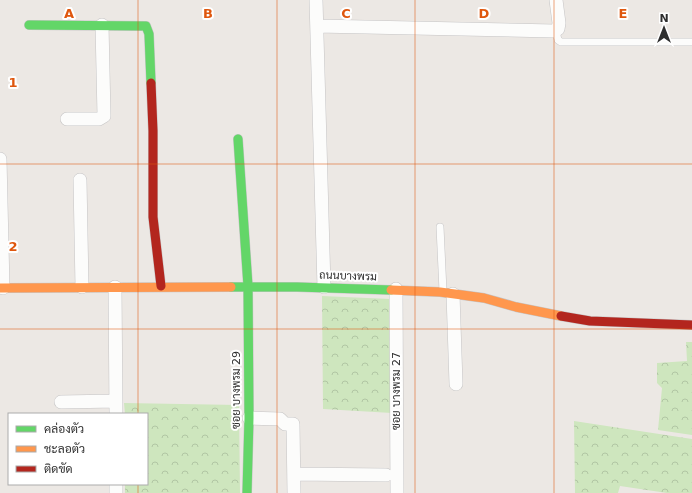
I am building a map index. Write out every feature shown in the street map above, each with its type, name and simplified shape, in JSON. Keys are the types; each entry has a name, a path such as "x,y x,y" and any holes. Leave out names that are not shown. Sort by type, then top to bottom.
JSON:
{"street":[{"path":"316,0 324,287"},
{"path":"317,26 556,31 559,24 556,0"},
{"path":"67,119 99,119 104,116 102,25"},
{"path":"30,26 146,26 149,34 153,131 153,217 161,286"},
{"name":"ซอย บางพรม 29","path":"238,139 248,286 248,493"},
{"path":"0,159 1,288"},
{"path":"80,180 82,287"},
{"name":"ถนนบางพรม","path":"1,288 248,286 396,289 448,293 484,298 516,307 590,321 692,325"},
{"path":"61,402 116,408 115,287"},
{"name":"ซอย บางพรม 27","path":"396,289 397,493"},
{"path":"448,293 456,384"},
{"path":"249,418 280,419 285,424 293,424 294,493"},
{"path":"294,474 386,475"}],"lane":[{"path":"556,31 558,40 561,42 692,42"},
{"path":"440,227 448,293"}],"green space":[{"path":"322,296 390,299 392,413 323,409"},
{"path":"686,342 692,342 692,435 658,430 662,388 657,383 657,363 687,361"},
{"path":"124,403 239,405 240,493 125,493 125,485 148,485 148,413 125,413"},
{"path":"574,421 692,439 692,493 667,493 620,486 618,493 575,493"}],"traffic: fast":[{"path":"29,25 146,26 149,34 151,83"},
{"path":"238,139 248,286 249,418 247,493"},
{"path":"231,287 297,287 391,290"}],"traffic: slow":[{"path":"0,288 231,287"},
{"path":"391,290 440,292 484,298 516,307 561,316"}],"traffic: jam":[{"path":"151,83 153,131 153,217 161,286"},
{"path":"561,316 590,321 692,325"}]}
